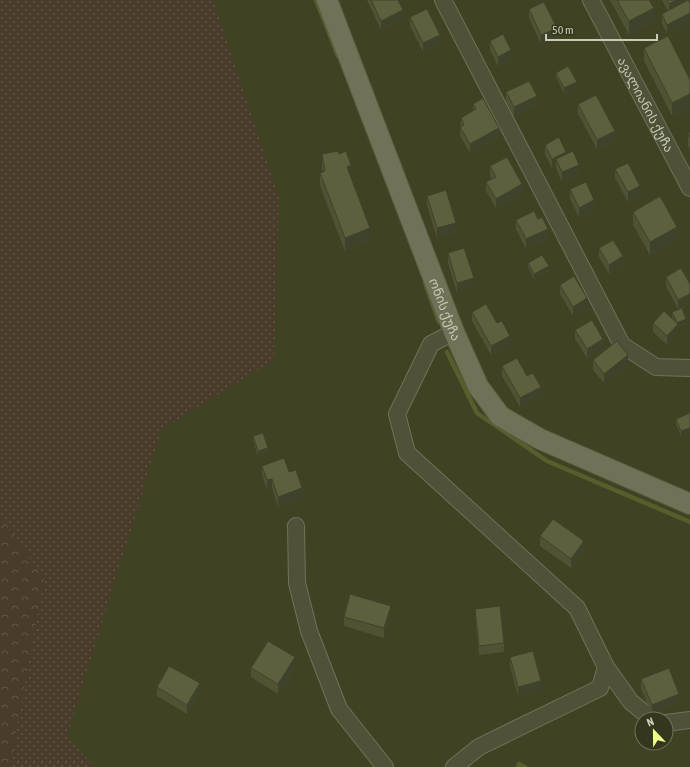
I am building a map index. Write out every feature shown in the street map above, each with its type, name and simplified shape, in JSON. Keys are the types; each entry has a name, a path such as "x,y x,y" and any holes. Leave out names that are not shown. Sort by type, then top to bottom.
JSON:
{"main road":[{"name":"ონის ქუჩა","path":"327,0 454,332 478,386 500,416 540,439 690,504"}],"street":[{"path":"442,0 622,345 656,367 690,368"},
{"name":"ავალიანის ქუჩა","path":"591,0 690,188"},
{"path":"454,332 431,344 396,414 407,453 577,608 606,667 631,702 642,711"},
{"path":"296,526 297,583 309,631 339,709 385,767"},
{"path":"454,767 478,747 600,688 606,667"},
{"path":"674,722 690,720"}],"green space":[{"path":"0,0 213,0 279,198 274,360 162,429 67,736 94,767 10,767 44,578 0,516"},
{"path":"0,516 44,578 10,767 0,767"}],"building":[{"path":"371,0 398,0 403,10 381,21"},
{"path":"617,0 649,0 654,8 629,21"},
{"path":"667,0 676,0 669,4"},
{"path":"688,0 690,3 690,13 667,25 662,14"},
{"path":"544,2 557,28 541,35 529,9"},
{"path":"427,9 440,35 423,43 410,17"},
{"path":"503,34 511,50 498,57 490,41"},
{"path":"668,36 690,80 690,94 672,103 644,48"},
{"path":"568,66 577,82 564,88 556,73"},
{"path":"529,81 537,96 514,107 506,92"},
{"path":"596,95 615,131 597,140 578,104"},
{"path":"483,98 499,128 470,144 460,127 464,125 461,118 476,109 473,104"},
{"path":"559,137 566,152 552,159 545,145"},
{"path":"338,151 339,154 346,151 351,165 347,167 370,228 345,238 320,173 325,171 322,154"},
{"path":"573,151 579,165 562,172 556,159"},
{"path":"507,157 522,184 496,199 486,182 496,177 490,166"},
{"path":"628,163 640,186 628,192 615,169"},
{"path":"586,182 594,200 579,208 570,189"},
{"path":"446,190 456,223 437,228 427,196"},
{"path":"660,196 677,227 650,242 633,212"},
{"path":"534,211 538,219 542,217 548,229 526,239 516,220"},
{"path":"613,240 623,256 609,265 599,248"},
{"path":"464,248 474,278 457,283 448,253"},
{"path":"542,255 549,266 534,274 528,263"},
{"path":"681,268 690,284 690,294 678,300 666,277"},
{"path":"574,276 587,298 573,307 560,285"},
{"path":"486,304 497,323 502,321 510,336 491,346 472,312"},
{"path":"682,308 686,319 677,323 672,312"},
{"path":"664,311 678,324 667,336 653,323"},
{"path":"592,320 603,339 587,349 575,330"},
{"path":"617,341 628,355 604,374 593,360"},
{"path":"517,358 527,376 533,373 541,387 520,398 502,366"},
{"path":"690,413 690,428 681,431 676,419"},
{"path":"263,433 268,448 258,451 253,436"},
{"path":"284,458 289,472 296,470 302,488 278,497 272,479 267,480 262,466"},
{"path":"553,519 584,541 571,559 540,536"},
{"path":"350,594 391,606 384,628 344,617"},
{"path":"500,606 504,643 479,646 475,609"},
{"path":"268,641 295,657 278,684 251,668"},
{"path":"533,651 541,681 518,687 510,657"},
{"path":"169,666 200,683 187,705 157,687"},
{"path":"669,668 679,694 652,705 641,679"}],"waterway":[{"path":"316,0 338,56"},
{"path":"425,283 439,322"},
{"path":"447,352 477,413 547,461 690,522"},
{"path":"518,767 519,764 525,767"}]}
